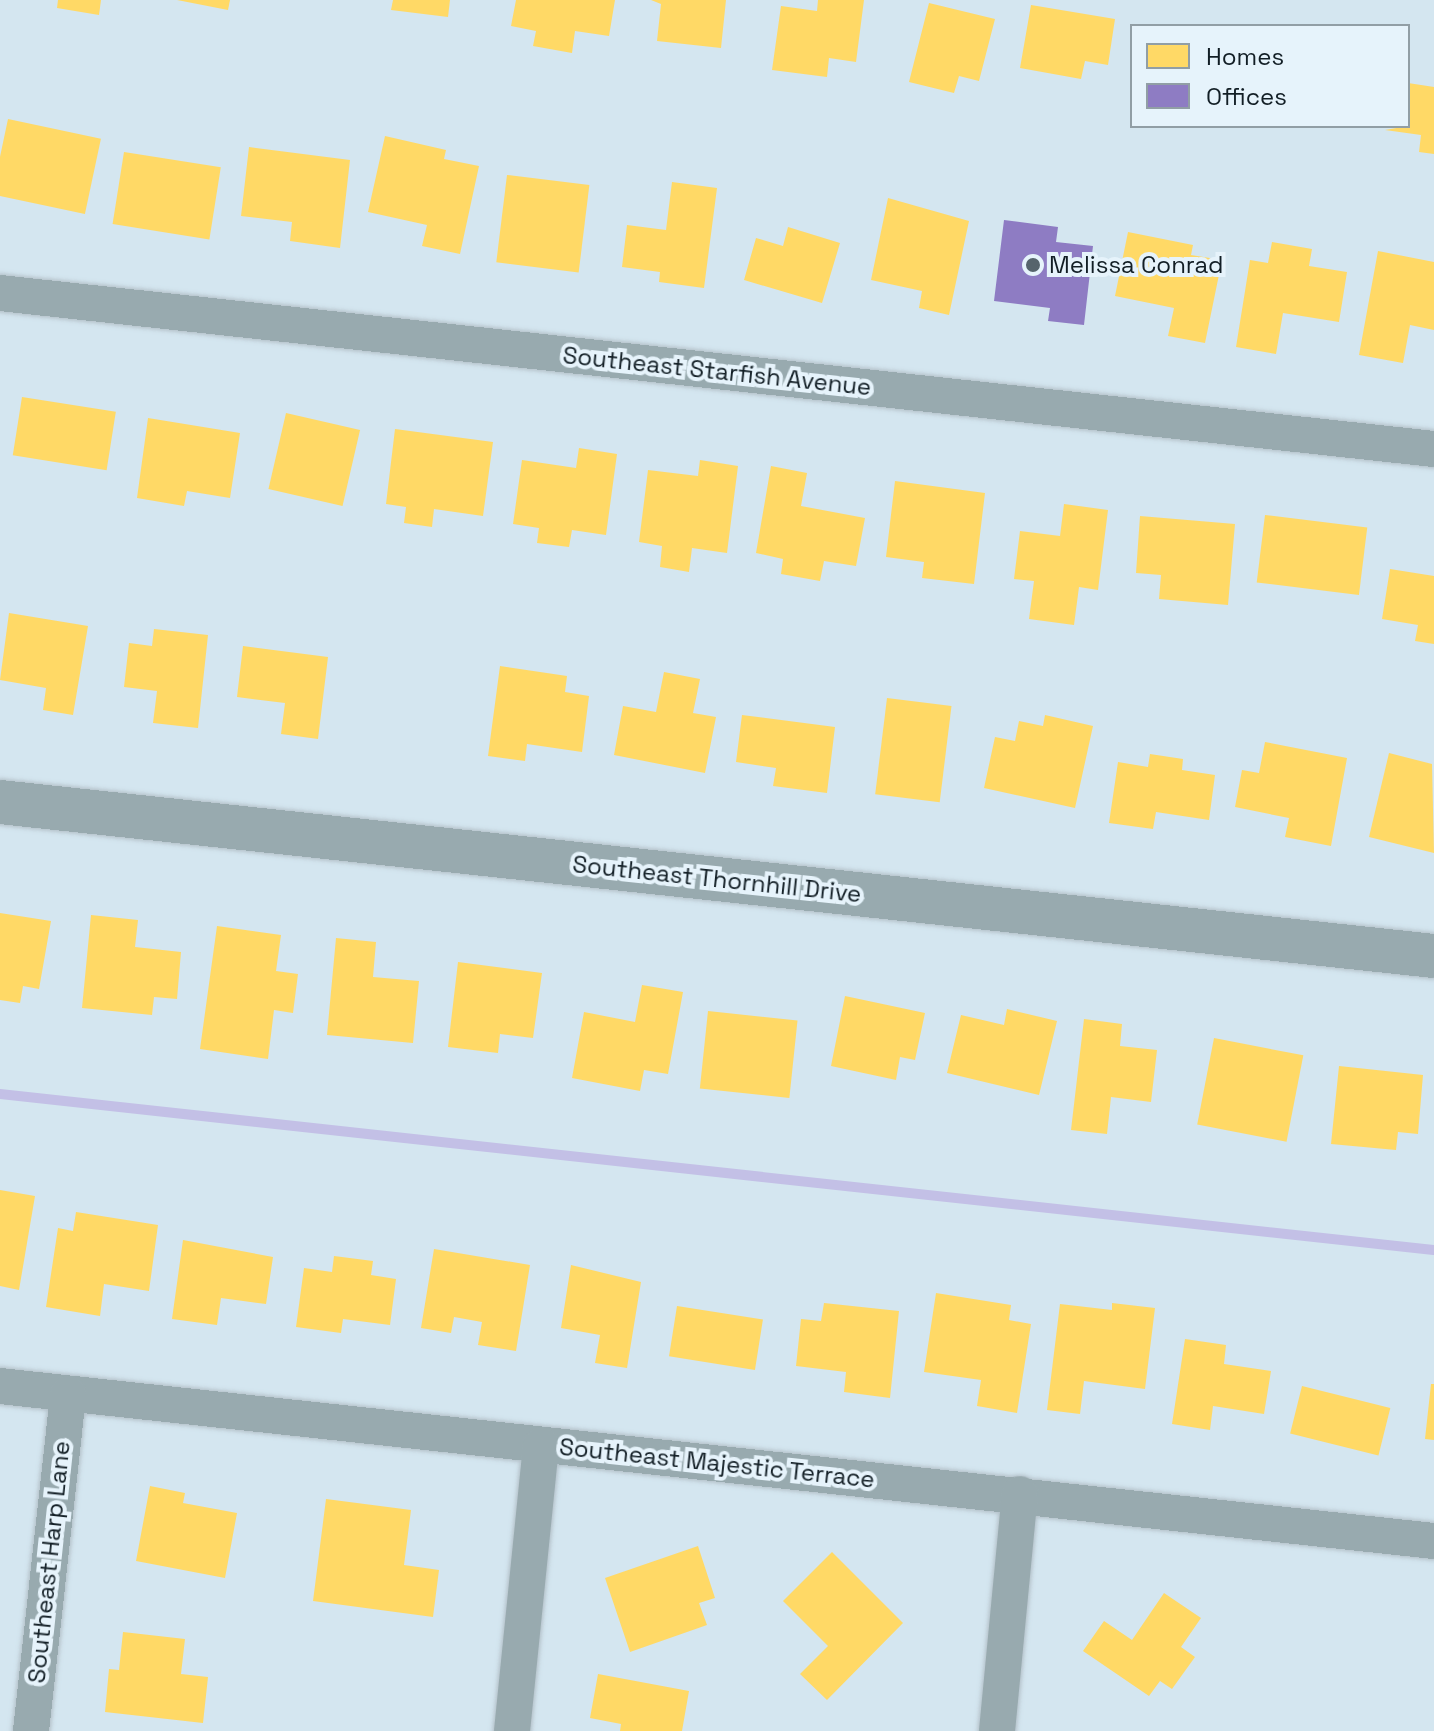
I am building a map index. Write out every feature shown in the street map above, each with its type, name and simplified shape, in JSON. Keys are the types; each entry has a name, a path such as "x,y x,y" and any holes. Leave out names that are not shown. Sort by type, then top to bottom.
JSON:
{"street":[{"name":"Southeast Starfish Avenue","path":"0,293 1434,449"},
{"name":"Southeast Thornhill Drive","path":"0,802 1434,956"},
{"name":"Southeast Majestic Terrace","path":"0,1386 1434,1541"},
{"name":"Southeast Harp Lane","path":"31,1731 68,1394"},
{"path":"512,1731 541,1445"},
{"path":"997,1731 1020,1494"}],"building: Homes":[{"path":"58,0 101,0 99,15 57,8"},
{"path":"177,0 230,0 228,10"},
{"path":"393,0 450,0 448,17 391,10"},
{"path":"516,0 615,0 609,36 575,31 572,53 533,46 536,31 511,26"},
{"path":"651,0 726,0 721,48 657,41 661,4"},
{"path":"818,0 864,0 856,62 829,58 827,77 772,70 781,6 817,11"},
{"path":"929,3 995,19 979,81 959,76 954,93 909,82"},
{"path":"1031,5 1115,19 1108,65 1085,61 1081,79 1020,68"},
{"path":"1410,83 1434,87 1434,154 1419,152 1421,135 1385,130 1410,128"},
{"path":"8,119 101,139 85,214 0,196 0,157"},
{"path":"385,136 446,150 444,159 479,166 460,254 422,246 427,225 368,212"},
{"path":"249,147 350,160 340,248 290,241 292,222 241,216"},
{"path":"124,152 221,167 209,239 113,224"},
{"path":"507,175 589,185 579,272 496,262"},
{"path":"672,182 717,188 704,288 659,282 660,272 622,267 627,225 666,230"},
{"path":"888,198 969,221 949,315 919,308 922,291 871,280"},
{"path":"788,227 840,243 822,303 744,280 756,238 783,246"},
{"path":"1128,232 1193,245 1191,255 1222,260 1205,343 1168,336 1174,308 1115,296"},
{"path":"1272,242 1312,249 1309,266 1347,272 1339,322 1283,313 1276,354 1236,347 1250,260 1268,263"},
{"path":"1378,251 1434,262 1434,330 1410,325 1403,363 1359,355"},
{"path":"22,397 116,412 107,470 13,455"},
{"path":"286,413 360,430 343,506 268,489"},
{"path":"148,418 240,433 230,498 187,491 184,506 137,498"},
{"path":"395,429 493,442 483,516 434,509 432,527 404,523 406,507 386,504"},
{"path":"579,448 617,454 606,535 572,530 569,547 537,543 539,528 513,524 522,460 576,468"},
{"path":"700,460 738,466 727,553 692,548 689,572 660,567 662,546 639,542 648,470 698,476"},
{"path":"771,466 807,473 801,506 865,518 856,566 824,561 820,581 781,574 783,559 756,553"},
{"path":"895,481 985,493 974,584 922,578 924,562 886,557"},
{"path":"1064,504 1108,510 1098,590 1079,587 1074,625 1029,619 1034,581 1014,579 1020,531 1060,536"},
{"path":"1265,515 1367,528 1359,595 1257,582"},
{"path":"1140,516 1235,524 1228,605 1159,599 1161,575 1136,573"},
{"path":"1390,569 1434,576 1434,644 1415,641 1418,625 1382,619"},
{"path":"9,613 88,626 73,715 43,710 46,688 0,680"},
{"path":"154,629 208,635 198,728 153,723 157,691 124,687 129,643 152,646"},
{"path":"243,646 328,657 318,739 281,734 285,703 237,697"},
{"path":"500,666 567,676 565,692 589,696 582,752 527,744 525,761 488,756"},
{"path":"664,672 700,679 693,713 716,717 705,773 614,755 623,706 656,712"},
{"path":"887,698 952,706 940,802 875,794"},
{"path":"742,715 835,727 827,793 773,786 776,768 736,762"},
{"path":"1045,715 1093,726 1075,808 984,788 995,737 1015,741 1019,721 1043,726"},
{"path":"1265,742 1347,758 1331,846 1285,837 1289,818 1235,807 1242,770 1259,773"},
{"path":"1389,753 1432,764 1434,853 1369,837"},
{"path":"1150,754 1183,759 1182,770 1215,775 1209,820 1156,812 1153,829 1109,823 1118,762 1148,767"},
{"path":"0,913 51,921 39,989 23,986 20,1003 0,1000"},
{"path":"91,915 138,920 135,947 181,952 177,999 154,997 152,1015 82,1008"},
{"path":"217,926 281,935 276,971 298,974 293,1013 274,1010 268,1059 200,1049"},
{"path":"336,938 376,942 373,977 419,981 413,1043 327,1035"},
{"path":"458,962 542,973 533,1038 500,1034 498,1053 448,1047"},
{"path":"642,985 683,992 668,1074 644,1070 640,1091 572,1078 584,1012 635,1022"},
{"path":"845,996 925,1013 915,1060 900,1057 896,1080 831,1066"},
{"path":"1007,1009 1057,1021 1039,1095 947,1073 961,1015 1004,1025"},
{"path":"708,1011 798,1020 789,1098 700,1089"},
{"path":"1084,1019 1122,1024 1120,1046 1157,1050 1151,1102 1111,1097 1107,1134 1071,1130"},
{"path":"1214,1038 1303,1055 1287,1142 1197,1124"},
{"path":"1339,1066 1423,1075 1418,1134 1398,1132 1396,1150 1331,1144"},
{"path":"0,1190 35,1196 19,1290 0,1286"},
{"path":"76,1212 158,1225 149,1291 104,1284 100,1316 46,1307 58,1228 73,1231"},
{"path":"183,1240 273,1257 266,1304 221,1298 217,1325 172,1319"},
{"path":"434,1249 530,1265 516,1351 478,1345 482,1322 454,1317 451,1333 421,1328"},
{"path":"334,1256 373,1261 371,1275 396,1279 390,1325 343,1319 341,1333 296,1327 304,1268 332,1272"},
{"path":"571,1265 641,1282 627,1368 595,1363 600,1335 561,1328"},
{"path":"936,1293 1011,1305 1009,1320 1031,1324 1017,1413 977,1406 981,1380 924,1372"},
{"path":"824,1303 899,1311 890,1398 844,1392 846,1372 796,1366 801,1319 821,1321"},
{"path":"1112,1303 1155,1308 1145,1389 1084,1381 1080,1414 1047,1410 1060,1304 1112,1310"},
{"path":"677,1306 763,1320 755,1370 669,1356"},
{"path":"1185,1339 1226,1345 1224,1364 1271,1371 1264,1414 1213,1406 1210,1430 1172,1424"},
{"path":"1431,1384 1434,1384 1434,1440 1425,1439"},
{"path":"1302,1386 1390,1408 1378,1456 1290,1434"},
{"path":"150,1486 185,1493 183,1503 237,1513 225,1578 136,1561"},
{"path":"326,1499 411,1510 404,1565 439,1570 433,1617 313,1601"},
{"path":"698,1546 715,1598 699,1603 707,1625 630,1652 605,1578"},
{"path":"832,1552 903,1623 827,1700 800,1674 828,1646 783,1601"},
{"path":"1164,1593 1201,1618 1181,1647 1195,1657 1172,1689 1160,1681 1149,1696 1083,1651 1104,1621 1132,1640"},
{"path":"123,1632 185,1639 181,1674 208,1677 203,1723 105,1712 109,1669 119,1670"},
{"path":"598,1674 689,1691 682,1731 620,1731 621,1724 590,1718"}],"building: Offices":[{"path":"1004,220 1058,227 1056,242 1093,246 1084,325 1048,321 1050,308 994,301"}],"waterway":[{"path":"0,1094 1434,1250"}],"place":[{"name":"Melissa Conrad","path":"1033,265"}]}
